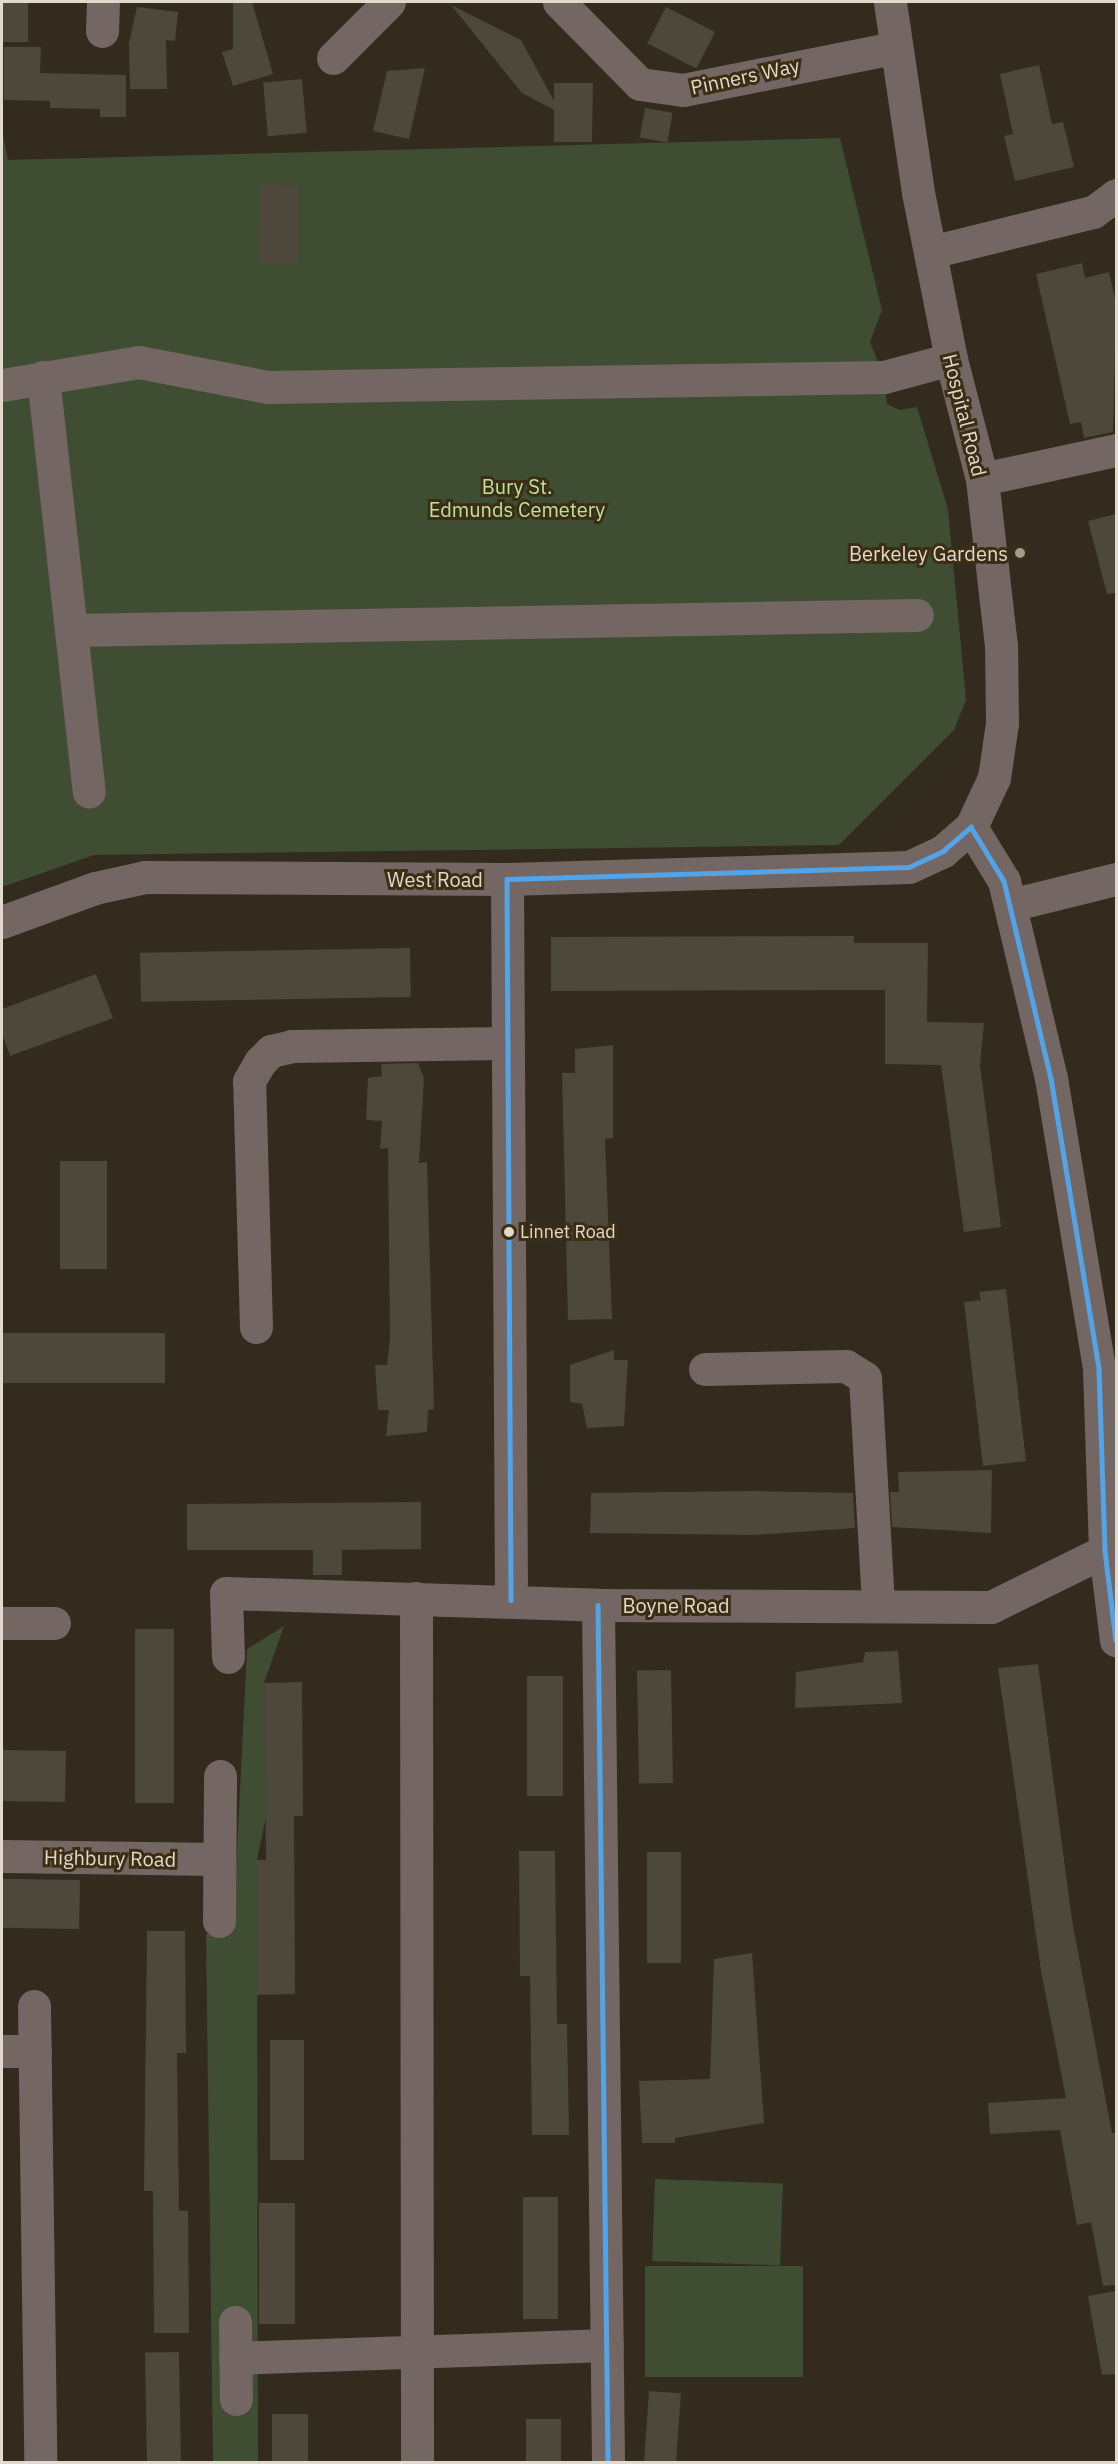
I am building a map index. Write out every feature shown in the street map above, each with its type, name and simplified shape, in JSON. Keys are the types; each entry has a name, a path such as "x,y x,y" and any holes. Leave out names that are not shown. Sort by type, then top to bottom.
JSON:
{"street":[{"path":"333,58 389,2"},
{"name":"Pinners Way","path":"559,2 640,84 683,90 893,48"},
{"name":"Hospital Road","path":"890,2 893,48 951,359 982,479 1001,646 1002,723 994,778 971,827"},
{"path":"931,252 1093,212 1116,195"},
{"path":"2,385 43,376 139,362 268,387 872,377 951,359"},
{"path":"43,376 88,791"},
{"path":"982,479 1116,450"},
{"path":"71,630 917,615"},
{"path":"971,827 1004,881 1048,1064 1099,1369 1105,1551 1115,1623"},
{"name":"West Road","path":"2,922 95,888 145,877 507,879 909,867 943,851 971,827"},
{"path":"507,879 506,1043 511,1600"},
{"path":"1010,905 1116,879"},
{"path":"256,1327 249,1081 260,1062 271,1051 292,1046 506,1043"},
{"path":"705,1369 846,1365 865,1378 878,1606"},
{"name":"Boyne Road","path":"228,1657 226,1593 511,1600 598,1605 991,1606 1105,1551"},
{"path":"416,1598 415,2352 417,2463"},
{"path":"598,1605 608,2463"},
{"path":"2,1623 54,1623"},
{"path":"219,1922 220,1776"},
{"name":"Highbury Road","path":"2,1856 218,1859"},
{"path":"34,2006 40,2463"},
{"path":"2,2051 35,2051"},
{"path":"235,2322 236,2399"},
{"path":"235,2358 607,2345"}],"green space":[{"name":"Bury St. Edmunds Cemetery","path":"2,131 8,160 840,138 882,310 870,342 884,377 887,404 900,410 917,407 948,509 966,700 954,730 839,845 94,855 2,887"},
{"path":"284,1626 264,1683 266,1816 257,1860 258,2462 213,2462 206,1934 233,1932 247,1649"},
{"path":"655,2179 783,2183 780,2265 652,2261"},
{"path":"645,2266 803,2266 803,2377 645,2377"}],"building":[{"path":"2,2 28,2 28,42 2,42"},
{"path":"233,2 252,2 273,74 233,86 222,52 233,49"},
{"path":"451,5 521,40 554,101 554,83 593,83 592,142 554,142 554,110 522,93"},
{"path":"137,7 178,12 175,41 166,40 167,89 130,89 129,43"},
{"path":"666,7 715,32 696,69 647,44"},
{"path":"4,47 41,47 40,73 126,75 126,117 100,117 100,109 50,108 50,101 4,100"},
{"path":"1039,65 1052,124 1063,122 1074,167 1015,181 1004,136 1013,134 1000,74"},
{"path":"425,68 409,139 373,131 387,71"},
{"path":"302,79 307,133 268,136 263,82"},
{"path":"645,108 673,113 667,142 640,138"},
{"path":"260,184 299,185 298,263 259,262"},
{"path":"1082,263 1085,278 1109,272 1116,303 1113,432 1084,438 1081,422 1070,424 1036,274"},
{"path":"1116,514 1116,593 1107,594 1088,521"},
{"path":"854,936 854,943 928,943 927,1022 984,1023 980,1065 1001,1227 964,1232 941,1065 885,1064 885,990 551,991 551,937"},
{"path":"410,948 411,997 141,1002 140,953"},
{"path":"96,974 113,1018 10,1056 2,1034 2,1009"},
{"path":"613,1045 613,1138 605,1139 612,1319 568,1320 562,1073 575,1073 575,1049"},
{"path":"418,1063 424,1078 419,1163 427,1162 434,1409 428,1410 427,1432 386,1436 389,1410 378,1410 375,1365 387,1365 390,1340 388,1148 380,1149 382,1121 366,1120 368,1078 382,1076 381,1064"},
{"path":"60,1161 107,1161 107,1269 60,1269"},
{"path":"1006,1289 1026,1461 983,1466 964,1302 981,1300 979,1292"},
{"path":"2,1333 165,1333 165,1383 2,1383"},
{"path":"614,1350 614,1360 628,1360 624,1426 587,1428 582,1404 570,1402 570,1365"},
{"path":"992,1470 991,1533 892,1527 890,1492 899,1492 898,1472"},
{"path":"754,1491 853,1493 855,1528 753,1535 590,1533 591,1493"},
{"path":"421,1502 421,1549 342,1550 342,1575 313,1575 313,1550 187,1550 187,1504"},
{"path":"135,1629 174,1629 174,1803 135,1803"},
{"path":"898,1651 902,1703 795,1708 796,1672 863,1662 865,1652"},
{"path":"1038,1664 1072,1920 1112,2133 1116,2133 1116,2285 1103,2286 1091,2222 1077,2225 1060,2130 990,2134 988,2103 1066,2098 1041,1971 998,1668"},
{"path":"671,1670 673,1783 639,1784 637,1671"},
{"path":"527,1676 563,1676 563,1796 527,1796"},
{"path":"302,1682 303,1816 294,1816 295,1994 257,1995 257,1860 266,1860 264,1683"},
{"path":"2,1750 66,1751 65,1802 2,1801"},
{"path":"519,1851 555,1851 557,2024 567,2024 569,2135 532,2135 530,1976 520,1976"},
{"path":"647,1852 681,1852 681,1963 647,1963"},
{"path":"2,1879 80,1880 79,1929 2,1928"},
{"path":"147,1931 185,1931 186,2053 177,2053 179,2211 188,2211 189,2333 154,2333 153,2191 144,2191"},
{"path":"752,1953 764,2123 675,2138 675,2143 642,2143 639,2081 710,2079 714,1959"},
{"path":"270,2040 304,2040 304,2160 270,2160"},
{"path":"523,2197 558,2197 558,2319 523,2319"},
{"path":"259,2203 295,2203 295,2324 259,2324"},
{"path":"1116,2291 1116,2374 1102,2375 1088,2296"},
{"path":"179,2352 181,2462 147,2462 145,2353"},
{"path":"649,2391 681,2393 676,2462 644,2462"},
{"path":"272,2414 308,2414 308,2462 272,2462"},
{"path":"526,2419 561,2419 561,2462 526,2462"}],"transit line":[{"path":"971,827 1004,881 1051,1078 1099,1369 1105,1551 1116,1640"},
{"path":"507,879 909,867 943,851 971,827"},
{"path":"507,879 511,1600"},
{"path":"598,1605 608,2462"}],"place":[{"name":"Berkeley Gardens","path":"1020,553"},
{"name":"Linnet Road","path":"509,1232"}]}
